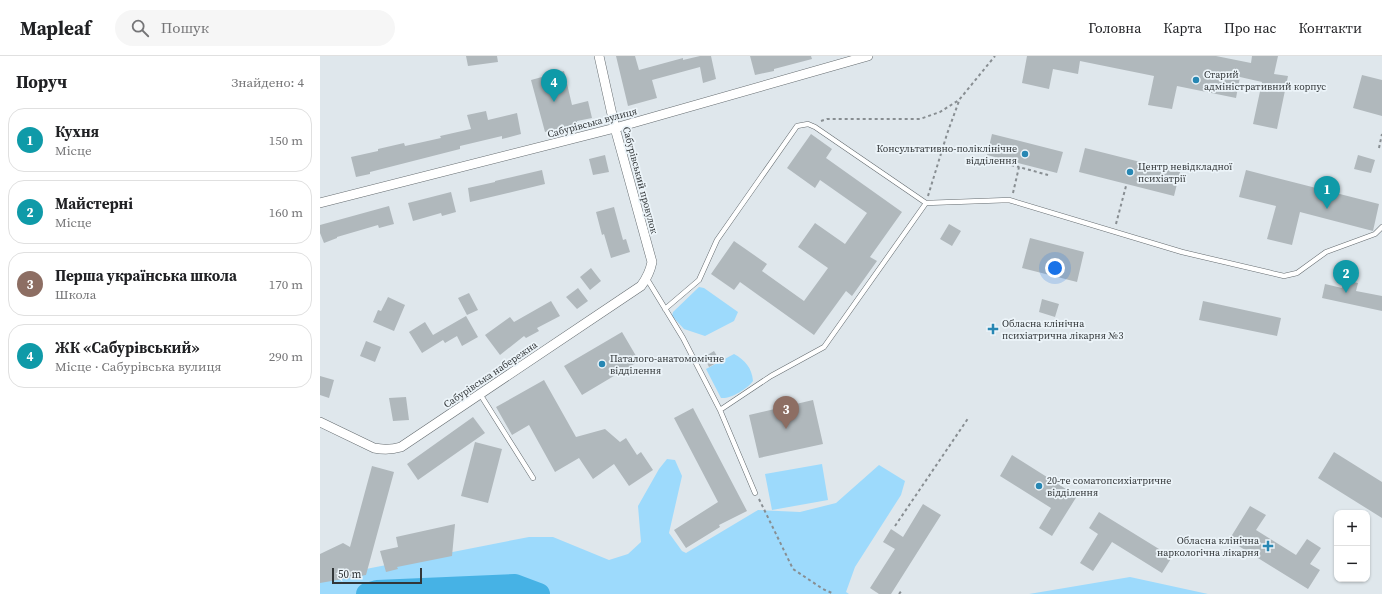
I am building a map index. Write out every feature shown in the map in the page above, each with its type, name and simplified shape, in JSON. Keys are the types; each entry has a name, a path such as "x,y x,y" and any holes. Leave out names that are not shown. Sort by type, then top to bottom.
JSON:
{"street":[{"name":"Сабурівський провулок","path":"599,56 615,128 652,262 647,279"},
{"name":"Сабурівська вулиця","path":"320,203 615,128 868,56"},
{"name":"Сабурівська набережна","path":"320,422 374,448 383,450 400,447 641,286 647,279"}],"lane":[{"path":"666,309 699,280 716,240 797,126 808,124 815,127 926,203 1011,200 1182,252 1284,276 1297,273 1326,252 1376,234 1382,227"},
{"path":"720,410 771,376 824,348 926,203"},
{"path":"647,279 683,338 720,410 755,493"},
{"path":"480,394 533,478"}],"path":[{"path":"926,203 947,134 960,100 995,56"},
{"path":"808,124 827,119 920,119 940,112 960,100"},
{"path":"1379,148 1382,134"},
{"path":"988,158 1048,175"},
{"path":"1011,200 1019,167"},
{"path":"1114,232 1126,186"},
{"path":"895,526 968,417"},
{"path":"755,493 793,569 823,590 834,594"},
{"path":"899,594 902,590"}],"shaded area":[{"path":"699,287 704,288 738,312 734,321 705,336 684,329 672,316 673,312"},
{"path":"734,354 747,365 751,372 753,381 738,393 729,397 721,398 706,369"},
{"path":"667,459 675,460 682,476 669,533 682,551 686,553 758,510 800,512 836,503 879,465 905,481 901,495 855,567 846,592 849,594 320,594 320,578 529,537 553,537 609,560 628,554 641,542 638,506 659,469"},
{"path":"822,464 828,500 772,510 765,474"},
{"path":"1130,577 1208,594 1029,594"}],"building":[{"path":"466,56 497,56 498,62 468,66"},
{"path":"616,56 635,56 639,70 683,58 683,60 700,56 711,56 716,79 703,83 700,67 652,80 657,98 628,106"},
{"path":"750,56 811,56 812,59 774,69 774,71 755,75"},
{"name":"Старий адміністративний корпус","path":"1027,56 1216,56 1251,63 1252,56 1278,56 1274,74 1288,76 1277,129 1253,124 1262,82 1240,77 1236,98 1177,86 1172,109 1148,105 1154,76 1080,61 1078,74 1053,69 1049,89 1022,83"},
{"path":"564,71 572,105 588,101 592,118 577,121 577,124 545,132 531,80"},
{"path":"1362,75 1382,80 1382,116 1353,108"},
{"path":"486,111 488,120 517,113 521,134 502,139 502,136 460,146 460,149 356,177 351,157 404,143 405,146 441,138 440,136 471,129 467,115"},
{"path":"811,134 832,149 826,158 902,212 870,257 877,261 852,296 846,291 814,335 740,282 734,290 711,274 734,241 767,264 762,271 804,301 828,268 798,247 815,223 845,244 867,213 820,180 815,188 787,168"},
{"name":"Консультативно-поліклінічне відділення","path":"992,134 1063,152 1057,173 987,155"},
{"name":"Центр невідкладної психіатрії","path":"1085,148 1180,172 1174,196 1079,172"},
{"path":"605,155 609,172 593,175 589,159"},
{"path":"1358,155 1375,160 1371,173 1354,169"},
{"path":"542,170 545,184 470,202 468,188"},
{"path":"1246,170 1379,204 1373,231 1300,212 1292,245 1267,239 1276,206 1239,197"},
{"path":"451,192 456,212 442,216 441,213 413,221 408,203"},
{"path":"389,206 394,224 379,228 378,225 337,237 324,243 320,233 320,225"},
{"path":"614,207 623,240 626,239 630,252 611,258 604,234 602,235 596,212"},
{"path":"949,224 961,231 952,246 940,239"},
{"path":"1030,238 1084,252 1077,282 1022,268"},
{"path":"591,268 601,281 590,290 580,277"},
{"path":"1343,280 1358,283 1356,291 1382,296 1382,311 1322,298 1325,284 1342,288"},
{"path":"578,288 588,301 577,309 566,297"},
{"path":"469,293 478,310 467,315 458,298"},
{"path":"388,297 405,305 394,331 373,322 378,310 381,311"},
{"path":"1042,299 1059,304 1055,317 1039,312"},
{"path":"551,301 560,316 537,328 539,331 526,338 524,336 500,355 485,335 510,317 514,322"},
{"path":"1203,301 1281,318 1277,336 1199,320"},
{"path":"466,316 478,337 462,346 457,336 445,343 443,340 422,353 409,332 425,322 433,335"},
{"name":"Паталого-анатомомічне відділення","path":"622,332 639,361 582,395 564,366"},
{"path":"366,341 381,347 375,362 360,356"},
{"path":"714,351 720,361 709,367 704,357"},
{"path":"320,376 334,380 329,398 320,395"},
{"path":"544,380 576,437 605,429 620,442 626,438 637,455 641,452 653,470 629,486 614,464 593,479 579,458 555,472 529,425 512,435 496,407"},
{"path":"406,397 409,420 393,421 389,398"},
{"path":"813,400 823,444 759,458 749,415"},
{"path":"693,408 747,511 719,525 720,527 686,548 674,530 718,502 674,418"},
{"path":"473,417 485,433 418,480 407,464"},
{"path":"475,442 502,449 488,503 461,496"},
{"path":"1334,452 1382,482 1382,518 1370,510 1318,478"},
{"name":"20-те соматопсихіатричне відділення","path":"1012,455 1077,496 1052,536 1039,528 1051,508 1000,476"},
{"path":"372,466 394,472 366,575 320,583 320,554 343,543 350,547"},
{"path":"923,504 941,515 891,594 879,594 870,588 895,549 883,542 891,529 903,537"},
{"path":"1250,506 1266,515 1256,530 1296,555 1307,539 1321,548 1310,564 1320,570 1308,589 1229,540"},
{"path":"1099,512 1172,557 1162,573 1112,542 1093,571 1080,563 1098,534 1089,528"},
{"path":"455,524 452,556 397,567 398,569 386,572 380,551 398,547 396,537"}],"waterway":[{"path":"367,594 377,591 515,585 539,594"}],"place":[{"name":"Старий адміністративний корпус","path":"1196,80"},
{"name":"ЖК «Сабурівський»","path":"554,102"},
{"name":"Консультативно-поліклінічне відділення","path":"1025,154"},
{"name":"Центр невідкладної психіатрії","path":"1130,172"},
{"name":"Кухня","path":"1327,209"},
{"name":"Майстерні","path":"1346,293"},
{"name":"Обласна клінічна психіатрична лікарня №3","path":"993,329"},
{"name":"Паталого-анатомомічне відділення","path":"602,364"},
{"name":"Перша українська школа","path":"786,429"},
{"name":"20-те соматопсихіатричне відділення","path":"1039,486"},
{"name":"Обласна клінічна наркологічна лікарня","path":"1268,546"}]}
